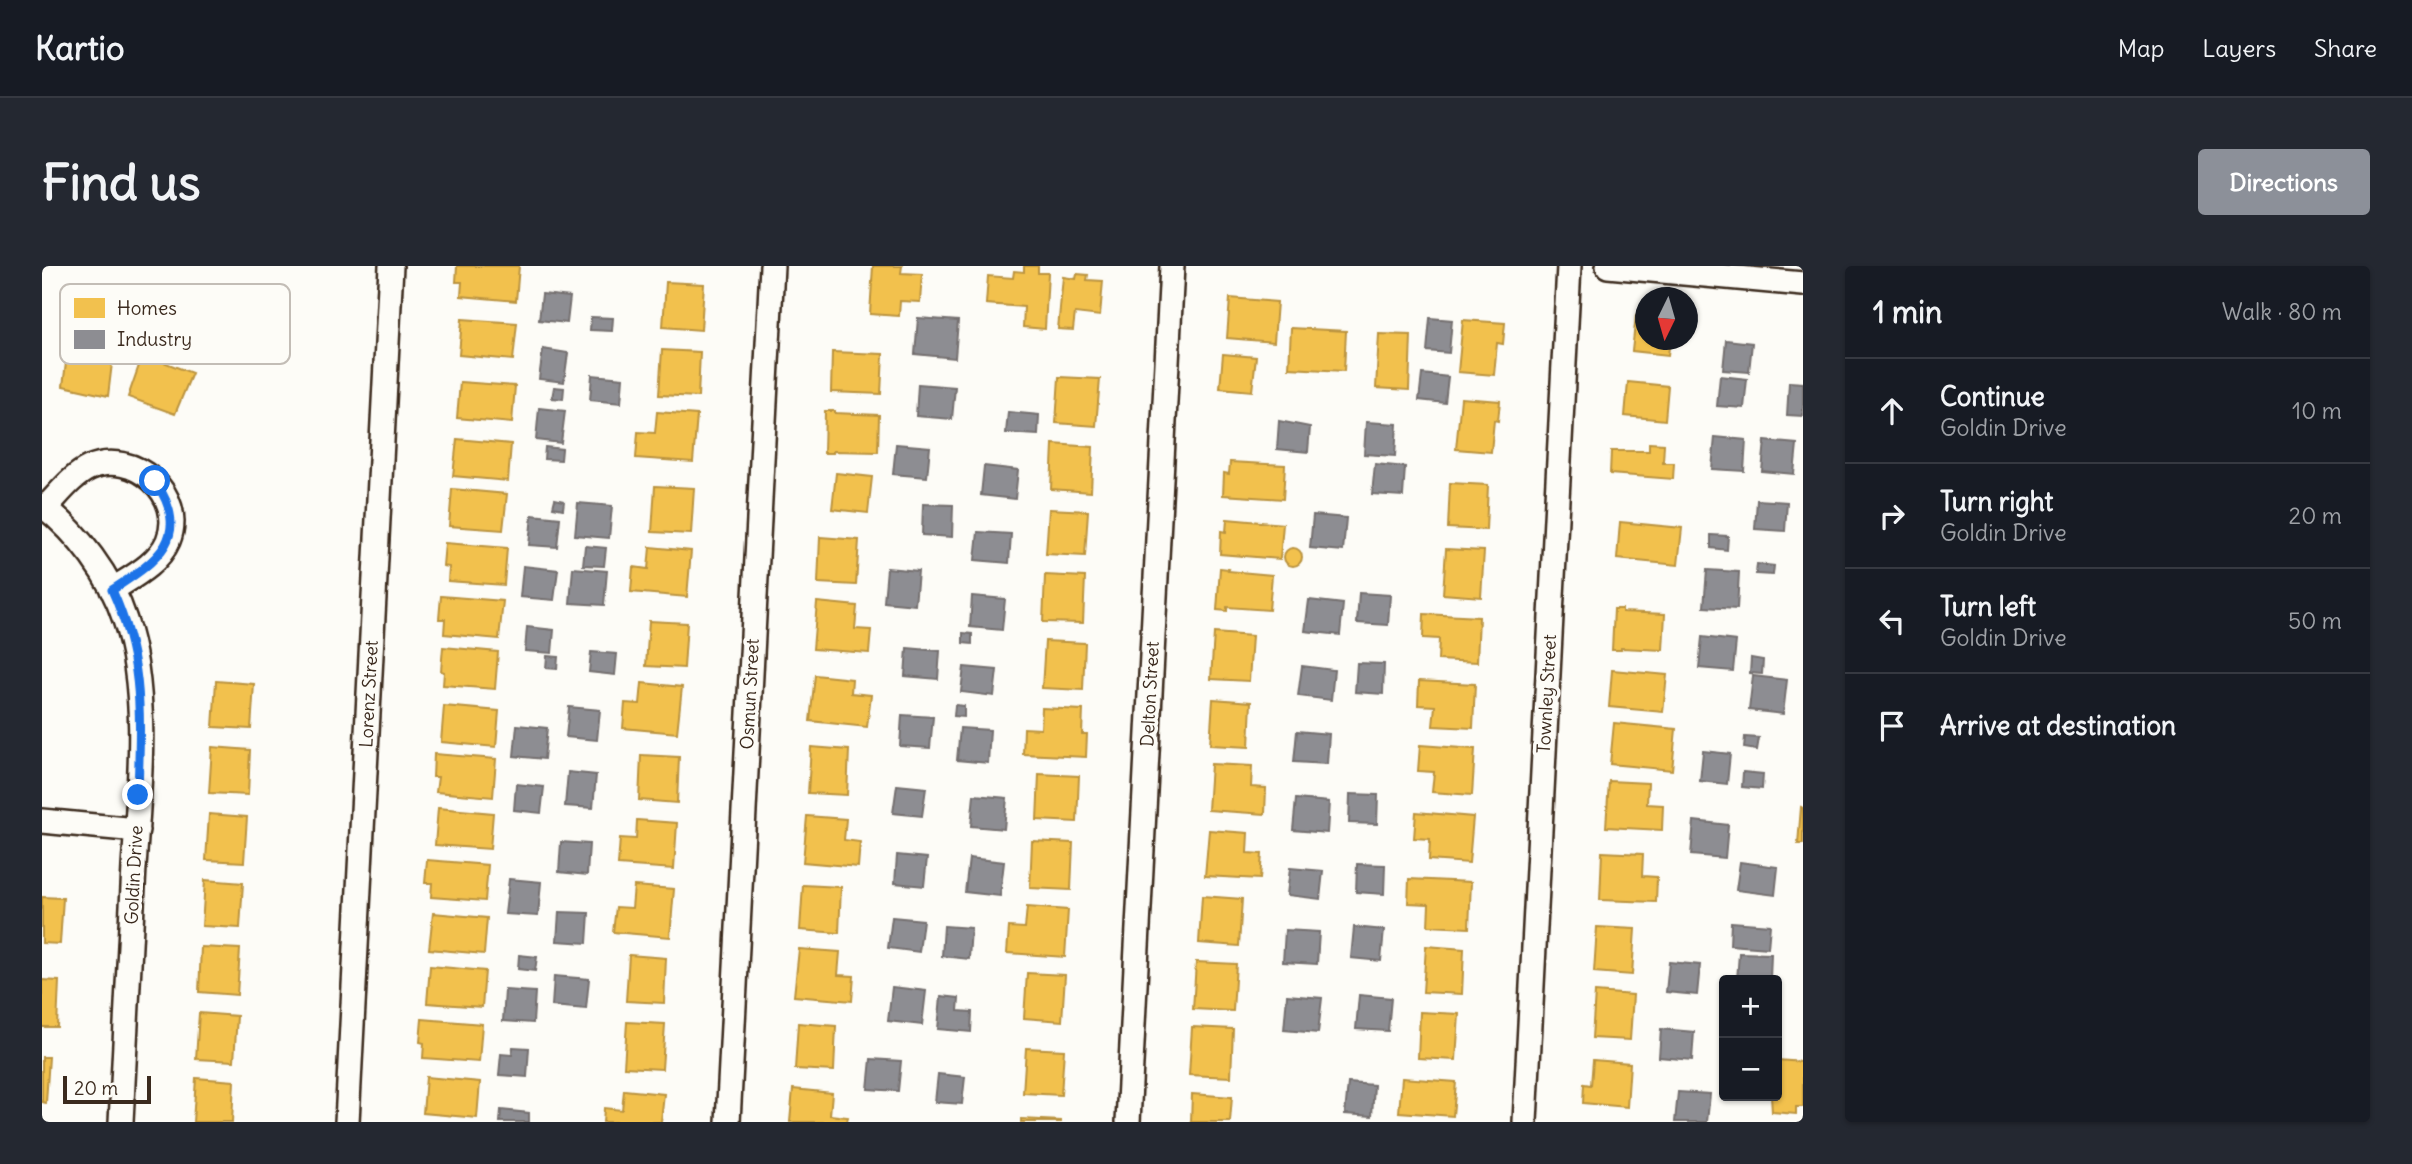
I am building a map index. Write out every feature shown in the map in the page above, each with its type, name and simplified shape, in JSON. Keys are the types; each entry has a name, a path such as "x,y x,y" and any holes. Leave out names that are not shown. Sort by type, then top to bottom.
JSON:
{"street":[{"name":"Lorenz Street","path":"347,1122 391,266"},
{"name":"Osmun Street","path":"728,1122 772,266"},
{"name":"Delton Street","path":"1128,1122 1172,266"},
{"name":"Townley Street","path":"1525,1122 1569,266"},
{"path":"1608,266 1803,284"},
{"name":"Goldin Drive","path":"112,590 161,554 169,539 172,523 169,505 155,481 142,471 124,465 108,464 91,467 76,476 44,507 77,537 112,590 125,620 139,682 136,830 121,1122"},
{"path":"42,821 136,830"}],"building: Homes":[{"path":"457,266 519,266 516,301 461,296 462,282 456,282"},
{"path":"873,266 902,266 901,273 922,274 920,302 900,301 899,316 870,314"},
{"path":"1024,266 1038,266 1038,273 1048,273 1045,329 1023,327 1024,307 986,304 988,276 1013,278 1014,271 1024,272"},
{"path":"1077,274 1088,275 1087,280 1103,281 1100,316 1075,313 1073,330 1058,329 1063,277 1076,279"},
{"path":"666,282 704,284 701,330 663,327"},
{"path":"1230,298 1277,302 1274,342 1227,338"},
{"path":"462,319 517,323 513,360 459,355"},
{"path":"1463,320 1505,323 1503,344 1497,343 1494,375 1458,372"},
{"path":"1635,324 1635,350 1669,350 1668,355 1632,351"},
{"path":"1291,328 1346,331 1344,371 1289,368"},
{"path":"1379,334 1411,335 1409,390 1376,388"},
{"path":"662,350 700,352 698,397 659,395"},
{"path":"832,352 883,354 881,394 831,392"},
{"path":"1223,354 1256,357 1252,391 1220,388"},
{"path":"66,364 112,364 108,396 63,386"},
{"path":"140,364 169,364 192,373 175,414 128,397"},
{"path":"1059,377 1100,379 1096,426 1056,423"},
{"path":"460,382 515,386 512,423 457,418"},
{"path":"1628,382 1668,386 1665,420 1625,416"},
{"path":"1461,398 1500,401 1498,421 1494,420 1491,452 1456,449"},
{"path":"825,411 879,415 878,452 824,453"},
{"path":"657,412 697,415 693,462 636,458 638,432 655,433"},
{"path":"457,439 511,444 508,481 453,476"},
{"path":"1649,443 1664,444 1663,463 1674,463 1673,479 1610,474 1611,451 1649,451"},
{"path":"1053,444 1093,447 1091,492 1051,489"},
{"path":"1230,462 1285,465 1283,499 1223,495 1224,473 1229,474"},
{"path":"836,473 872,477 868,513 832,509"},
{"path":"1450,483 1488,485 1486,530 1448,528"},
{"path":"655,486 694,488 691,534 652,532"},
{"path":"452,489 507,494 503,530 449,526"},
{"path":"1049,509 1088,511 1085,556 1046,554"},
{"path":"1227,519 1283,524 1280,559 1220,554 1221,531 1226,532"},
{"path":"1620,522 1682,528 1678,565 1617,559"},
{"path":"820,537 859,540 856,585 818,583"},
{"path":"445,543 507,548 504,585 448,581 449,567 443,566"},
{"path":"650,547 691,551 687,597 631,592 633,567 648,569"},
{"path":"1293,548 1299,551 1302,557 1299,563 1293,566 1287,563 1284,557 1287,551"},
{"path":"1446,549 1484,551 1481,597 1443,594"},
{"path":"1220,568 1272,575 1269,610 1227,607 1227,611 1217,610"},
{"path":"1045,575 1085,577 1083,623 1043,622"},
{"path":"441,596 503,601 499,639 444,634 445,619 439,619"},
{"path":"817,602 857,606 855,629 871,630 869,653 813,649"},
{"path":"1614,609 1622,609 1622,612 1665,614 1663,650 1612,650"},
{"path":"1424,614 1479,617 1477,662 1438,660 1439,639 1423,638"},
{"path":"649,621 687,623 684,668 646,666"},
{"path":"1214,633 1252,636 1249,681 1211,679"},
{"path":"1045,641 1085,643 1083,690 1042,688"},
{"path":"443,647 498,652 495,689 443,685"},
{"path":"1612,670 1667,675 1663,712 1609,707"},
{"path":"815,675 852,679 851,693 871,695 867,727 810,721"},
{"path":"216,681 254,684 251,729 213,727"},
{"path":"1419,681 1475,684 1473,728 1433,726 1435,706 1418,705"},
{"path":"642,683 682,687 677,733 623,728 625,703 640,704"},
{"path":"1213,699 1251,702 1249,747 1210,745"},
{"path":"444,706 499,711 496,747 441,742"},
{"path":"1042,708 1083,710 1082,734 1087,734 1086,757 1023,754 1024,728 1041,729"},
{"path":"1614,723 1676,729 1672,770 1610,764"},
{"path":"1420,745 1475,749 1472,795 1432,792 1434,772 1418,771"},
{"path":"212,747 250,750 248,795 209,793"},
{"path":"811,747 849,750 847,795 808,793"},
{"path":"434,754 496,759 493,797 436,792 438,777 433,777"},
{"path":"641,755 679,757 677,803 639,800"},
{"path":"1211,764 1252,766 1251,787 1266,788 1265,814 1208,810"},
{"path":"1039,774 1079,776 1077,822 1037,820"},
{"path":"1609,781 1648,783 1647,804 1663,805 1662,830 1606,827"},
{"path":"1801,807 1803,844 1798,844"},
{"path":"438,808 493,813 490,849 435,845"},
{"path":"1416,812 1473,817 1469,863 1429,860 1430,839 1414,838"},
{"path":"209,814 247,817 244,862 206,860"},
{"path":"807,816 846,819 844,840 860,842 858,867 803,862"},
{"path":"637,820 677,823 674,869 618,865 620,838 636,839"},
{"path":"1209,830 1248,833 1247,853 1262,854 1260,879 1205,876"},
{"path":"1032,841 1073,843 1071,890 1030,888"},
{"path":"1602,852 1643,854 1642,876 1657,877 1656,902 1600,900"},
{"path":"427,860 488,865 485,901 431,897 432,883 425,883"},
{"path":"1409,879 1471,882 1469,928 1428,926 1429,904 1408,903"},
{"path":"205,880 243,883 240,928 202,926"},
{"path":"803,885 841,887 839,933 800,930"},
{"path":"634,886 674,889 670,937 613,932 616,907 632,908"},
{"path":"1202,896 1242,899 1239,946 1199,943"},
{"path":"42,897 63,898 60,944 42,943"},
{"path":"1027,907 1068,910 1065,957 1007,953 1009,927 1025,928"},
{"path":"433,913 487,918 484,954 429,949"},
{"path":"1597,927 1635,929 1632,975 1594,972"},
{"path":"1426,946 1464,949 1462,994 1423,992"},
{"path":"201,947 240,949 237,995 199,992"},
{"path":"799,949 840,952 838,975 854,976 852,1001 794,996"},
{"path":"629,955 666,958 664,1003 626,1001"},
{"path":"1196,962 1236,964 1233,1011 1193,1009"},
{"path":"430,966 485,971 482,1007 427,1003"},
{"path":"1027,973 1065,975 1062,1021 1024,1018"},
{"path":"42,980 59,981 57,1027 42,1027"},
{"path":"1595,992 1633,995 1630,1040 1592,1038"},
{"path":"1420,1012 1459,1014 1456,1060 1418,1058"},
{"path":"199,1013 237,1016 234,1061 196,1059"},
{"path":"422,1019 482,1024 479,1062 423,1058 424,1043 420,1042"},
{"path":"627,1022 665,1024 662,1069 624,1067"},
{"path":"798,1023 836,1026 834,1071 795,1069"},
{"path":"1192,1027 1233,1029 1231,1077 1189,1075"},
{"path":"1026,1048 1064,1050 1061,1095 1023,1093"},
{"path":"42,1057 49,1057 46,1103 42,1102"},
{"path":"1593,1060 1630,1063 1627,1107 1583,1103 1584,1084 1591,1085"},
{"path":"1782,1060 1803,1062 1803,1107 1796,1107 1796,1114 1772,1112 1771,1101 1782,1101"},
{"path":"426,1077 480,1082 477,1118 423,1113"},
{"path":"196,1078 234,1081 232,1122 193,1122"},
{"path":"1402,1078 1456,1082 1453,1116 1399,1112"},
{"path":"793,1089 832,1093 830,1115 848,1117 847,1122 790,1122"},
{"path":"624,1090 664,1094 661,1122 603,1122 604,1108 622,1110"},
{"path":"1192,1094 1232,1097 1230,1122 1191,1122"},
{"path":"1021,1119 1061,1121 1061,1122 1021,1122"}],"building: Industry":[{"path":"542,294 570,297 567,323 539,320"},
{"path":"591,317 613,318 612,331 590,330"},
{"path":"918,318 958,321 955,358 915,354"},
{"path":"1430,318 1452,320 1449,353 1427,351"},
{"path":"1726,340 1752,343 1749,372 1723,370"},
{"path":"543,349 568,353 564,382 539,379"},
{"path":"1422,374 1448,377 1445,403 1419,400"},
{"path":"592,375 623,378 621,403 590,400"},
{"path":"1720,376 1747,379 1744,408 1717,406"},
{"path":"1789,382 1803,383 1803,416 1787,415"},
{"path":"918,384 955,387 952,419 916,416"},
{"path":"554,387 564,388 563,399 552,398"},
{"path":"539,408 565,411 561,443 536,440"},
{"path":"1008,412 1039,415 1038,435 1006,433"},
{"path":"1279,421 1310,427 1308,452 1277,449"},
{"path":"1366,422 1397,424 1395,456 1364,454"},
{"path":"1715,437 1746,440 1744,471 1712,469"},
{"path":"1765,441 1797,444 1794,474 1762,471"},
{"path":"896,444 930,447 927,477 893,474"},
{"path":"545,447 562,449 561,460 544,459"},
{"path":"1375,464 1405,467 1403,496 1372,494"},
{"path":"984,466 1018,470 1015,499 981,495"},
{"path":"555,499 564,501 563,509 553,507"},
{"path":"1757,500 1787,502 1785,531 1755,529"},
{"path":"578,503 612,506 609,538 575,535"},
{"path":"923,504 953,505 952,537 922,535"},
{"path":"532,515 560,518 557,547 529,545"},
{"path":"1313,515 1346,518 1343,551 1310,548"},
{"path":"978,532 1011,534 1009,563 975,560"},
{"path":"1711,535 1728,536 1727,550 1711,548"},
{"path":"585,546 606,548 604,566 583,565"},
{"path":"1757,564 1774,566 1773,575 1756,574"},
{"path":"523,566 558,570 554,600 520,597"},
{"path":"573,568 607,571 604,605 570,603"},
{"path":"887,568 918,571 915,605 884,602"},
{"path":"1707,570 1739,572 1737,609 1704,607"},
{"path":"1359,593 1390,595 1388,625 1357,623"},
{"path":"972,596 1005,599 1002,630 970,627"},
{"path":"1309,600 1343,604 1340,635 1305,631"},
{"path":"527,627 554,630 552,653 525,651"},
{"path":"963,633 972,634 972,644 963,643"},
{"path":"1702,637 1736,641 1733,671 1699,668"},
{"path":"907,648 940,651 938,679 905,676"},
{"path":"591,652 617,654 615,675 589,672"},
{"path":"547,656 558,657 557,669 546,668"},
{"path":"1751,658 1763,660 1762,674 1750,673"},
{"path":"1357,663 1384,664 1383,694 1355,692"},
{"path":"1302,666 1334,670 1331,700 1298,696"},
{"path":"964,667 997,670 994,696 961,692"},
{"path":"1753,676 1787,680 1783,714 1749,710"},
{"path":"955,705 964,706 964,717 954,716"},
{"path":"569,707 600,710 597,740 566,737"},
{"path":"902,715 933,717 930,748 900,746"},
{"path":"517,725 547,728 544,759 514,756"},
{"path":"960,728 990,730 988,763 957,760"},
{"path":"1297,731 1329,734 1327,764 1294,762"},
{"path":"1745,737 1759,738 1757,750 1744,748"},
{"path":"1703,751 1730,754 1727,784 1700,781"},
{"path":"568,772 596,775 593,808 565,806"},
{"path":"1743,772 1763,774 1762,789 1742,787"},
{"path":"516,784 544,787 541,813 514,810"},
{"path":"897,785 926,788 922,816 893,813"},
{"path":"1350,794 1378,795 1377,824 1349,823"},
{"path":"974,795 1007,798 1004,829 971,826"},
{"path":"1296,799 1329,802 1327,833 1293,830"},
{"path":"1694,821 1728,825 1725,858 1691,855"},
{"path":"561,842 589,844 587,875 559,872"},
{"path":"897,855 927,858 924,886 895,883"},
{"path":"969,858 1004,862 1000,896 965,892"},
{"path":"1740,862 1778,867 1775,895 1736,890"},
{"path":"1357,864 1385,865 1384,894 1356,892"},
{"path":"1290,868 1323,871 1320,899 1287,895"},
{"path":"509,879 541,882 538,916 505,914"},
{"path":"559,912 589,913 587,943 557,941"},
{"path":"892,917 923,920 919,952 888,948"},
{"path":"1731,922 1770,925 1768,948 1730,945"},
{"path":"944,926 971,928 969,959 942,956"},
{"path":"1354,927 1384,930 1381,961 1351,958"},
{"path":"1285,930 1319,932 1317,964 1283,962"},
{"path":"1739,953 1771,954 1770,975 1737,975"},
{"path":"519,955 537,957 535,971 518,969"},
{"path":"1669,962 1700,965 1697,995 1666,992"},
{"path":"554,976 589,979 586,1009 552,1006"},
{"path":"892,987 926,991 922,1025 888,1021"},
{"path":"505,990 535,992 533,1023 503,1021"},
{"path":"1287,995 1322,998 1318,1033 1284,1030"},
{"path":"1359,995 1391,998 1388,1031 1356,1029"},
{"path":"941,996 959,998 958,1011 972,1012 971,1032 938,1029"},
{"path":"1661,1029 1694,1032 1692,1060 1659,1057"},
{"path":"513,1047 529,1048 527,1077 499,1075 501,1054 512,1055"},
{"path":"871,1059 901,1061 898,1091 868,1089"},
{"path":"938,1074 965,1077 962,1104 935,1102"},
{"path":"1348,1083 1374,1085 1372,1116 1345,1114"},
{"path":"1678,1092 1710,1094 1707,1122 1675,1122"},
{"path":"501,1110 529,1113 529,1122 500,1122"}],"route":[{"path":"138,795 140,695 137,668 125,620 112,590 161,554 169,539 172,523 169,505 155,481"}]}
